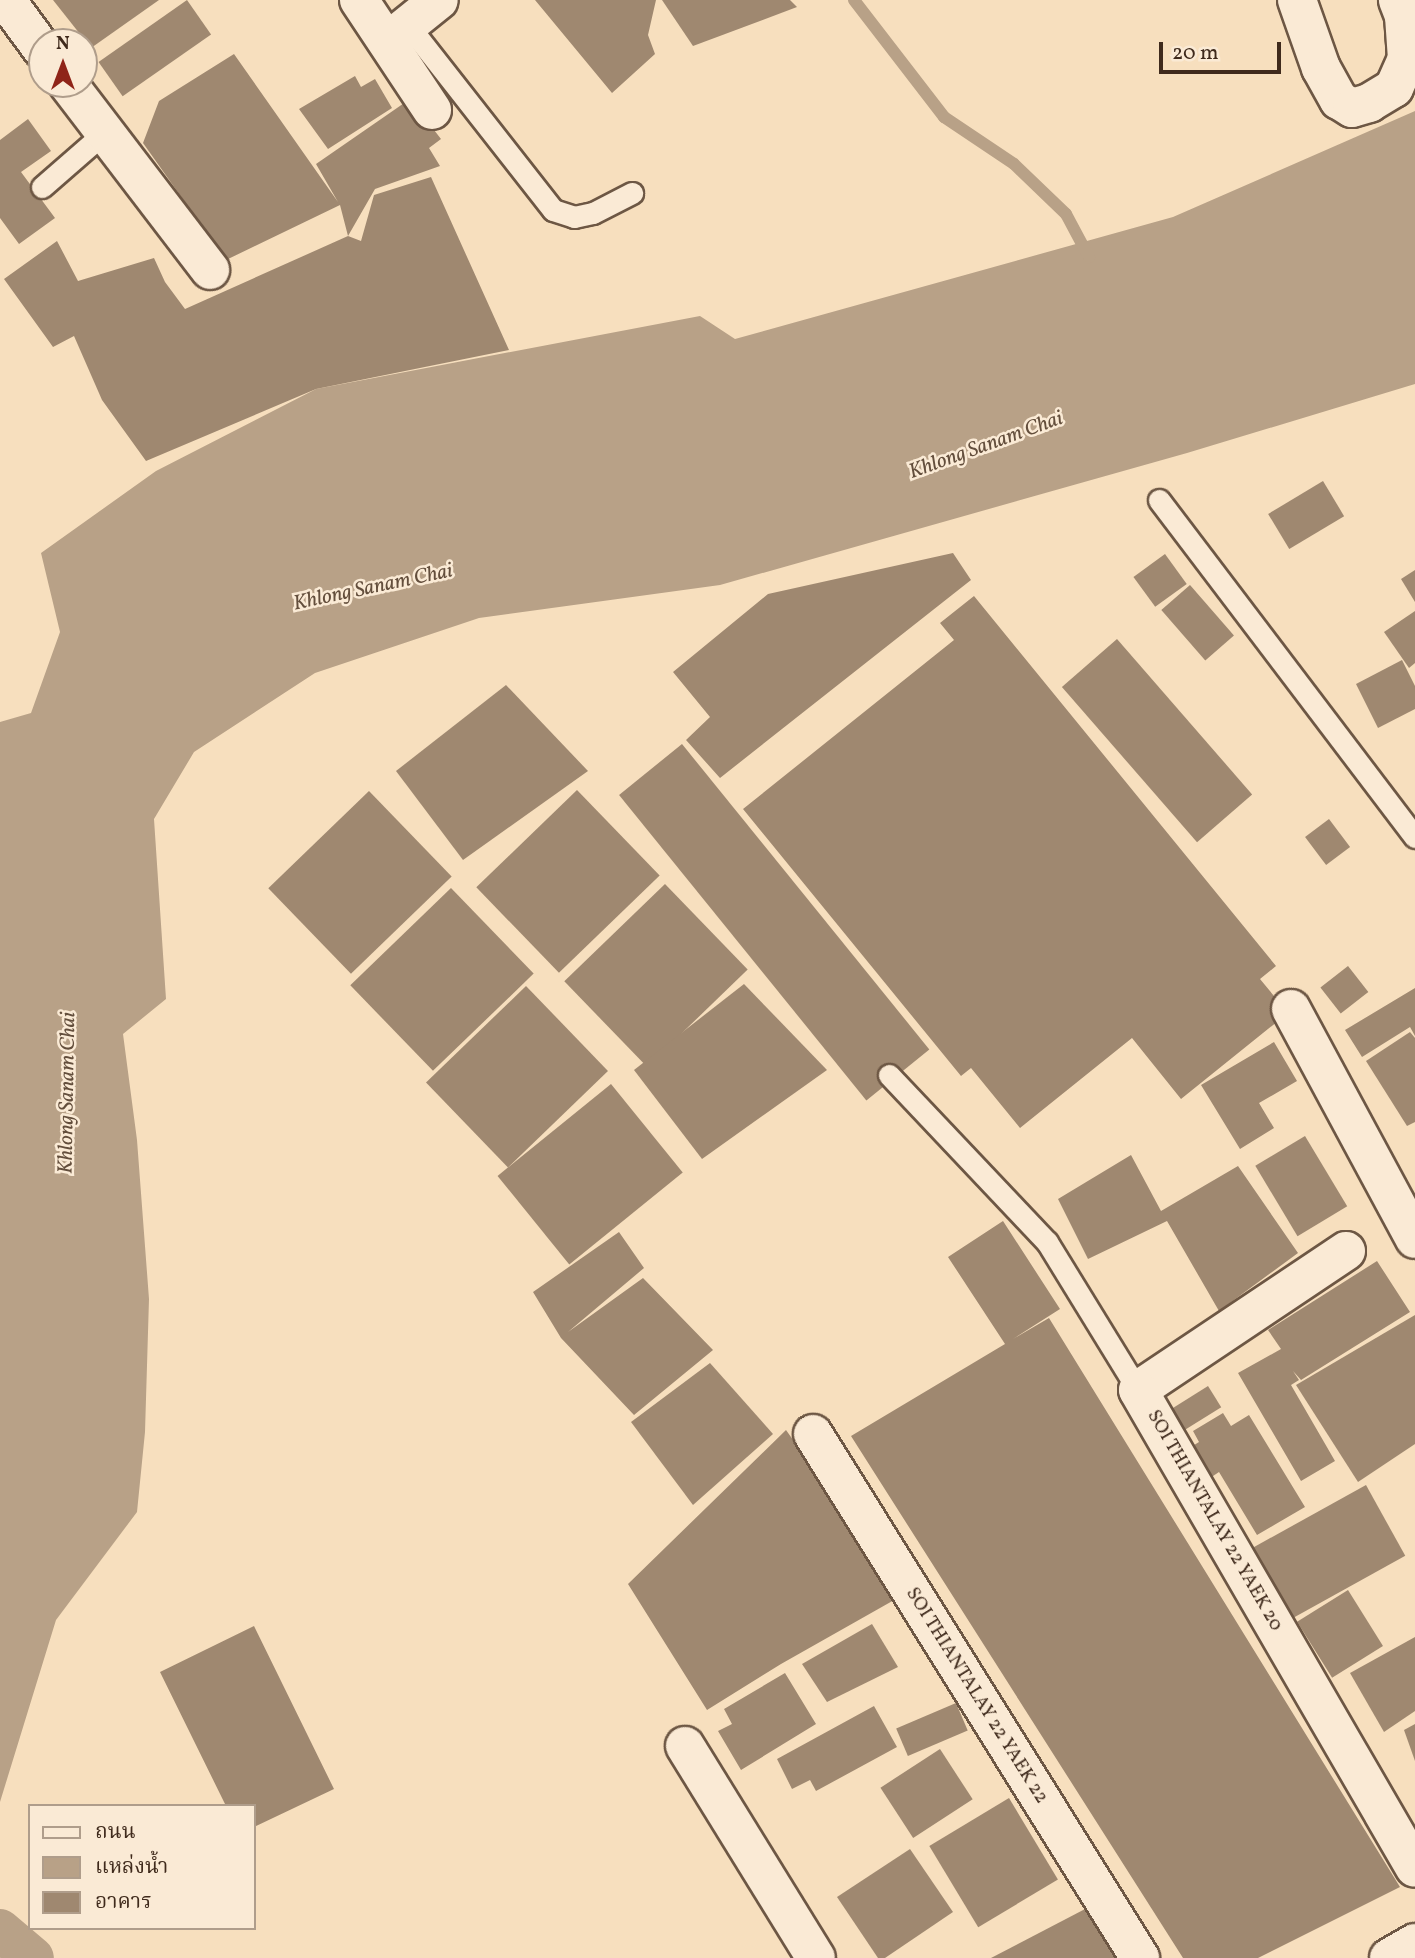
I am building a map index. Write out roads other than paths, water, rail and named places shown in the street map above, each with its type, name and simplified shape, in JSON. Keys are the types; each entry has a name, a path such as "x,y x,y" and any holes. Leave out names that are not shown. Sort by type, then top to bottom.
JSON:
{"street":[{"path":"6,0 28,30"},
{"path":"359,0 398,33 432,110"},
{"path":"398,33 439,0"},
{"path":"1297,0 1321,68 1339,100 1352,107 1369,103 1394,88 1407,59 1404,16 1398,0"},
{"path":"79,98 210,270"},
{"path":"1291,1009 1415,1239"},
{"name":"SOI THIANTALAY 22 YAEK 20","path":"1346,1251 1138,1390 1415,1868"},
{"name":"SOI THIANTALAY 22 YAEK 22","path":"813,1434 1140,1958"},
{"path":"685,1746 816,1958"},
{"path":"1389,1958 1415,1943"}],"lane":[{"path":"398,33 553,210 574,217 632,193"},
{"path":"42,187 105,132"},
{"path":"1159,500 1415,837"},
{"path":"889,1076 1047,1242 1138,1390"}],"water":[{"name":"Khlong Sanam Chai","path":"1415,111 1415,384 1187,453 720,585 479,618 315,673 194,752 154,819 166,999 123,1034 137,1140 149,1299 145,1432 137,1512 56,1620 0,1802 0,722 31,713 60,632 41,553 156,471 316,389 700,316 735,339 1173,217"}],"waterway":[{"path":"854,0 944,117 1014,164 1066,214 1089,257"},
{"path":"0,1930 33,1958"}]}
